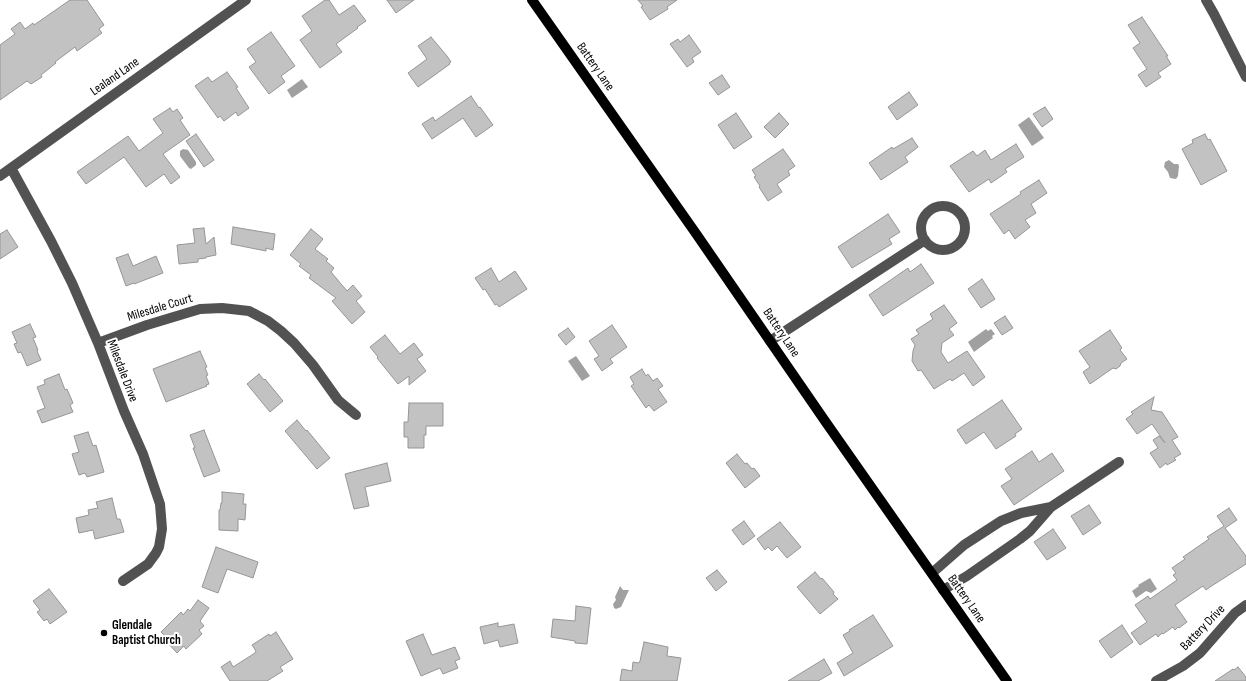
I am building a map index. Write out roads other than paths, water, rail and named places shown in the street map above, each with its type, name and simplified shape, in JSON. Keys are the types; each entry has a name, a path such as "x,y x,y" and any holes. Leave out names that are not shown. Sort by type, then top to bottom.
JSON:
{"main road":[{"name":"Battery Lane","path":"532,0 1007,681"}],"street":[{"name":"Lealand Lane","path":"0,176 246,0"},
{"path":"1206,0 1246,77"},
{"name":"Milesdale Drive","path":"11,168 55,248 72,283 145,460 158,499 162,516 160,540 156,553 148,564 123,581"},
{"path":"940,206 948,206 960,214 964,223 964,230 962,238 955,246 947,249 938,249 930,245 925,240 922,232 922,222 931,210 940,206"},
{"path":"770,341 925,240"},
{"name":"Milesdale Court","path":"98,343 154,323 200,309 222,308 249,311 268,321 294,343 313,365 338,400 356,415"},
{"path":"943,590 1003,552 1030,531 1051,507 1119,462"},
{"path":"932,573 964,545 1001,521 1021,513 1051,507"},
{"name":"Battery Drive","path":"1156,681 1183,666 1200,653 1235,613 1246,605"}],"place":[{"name":"Glendale Baptist Church","path":"104,633"}]}
